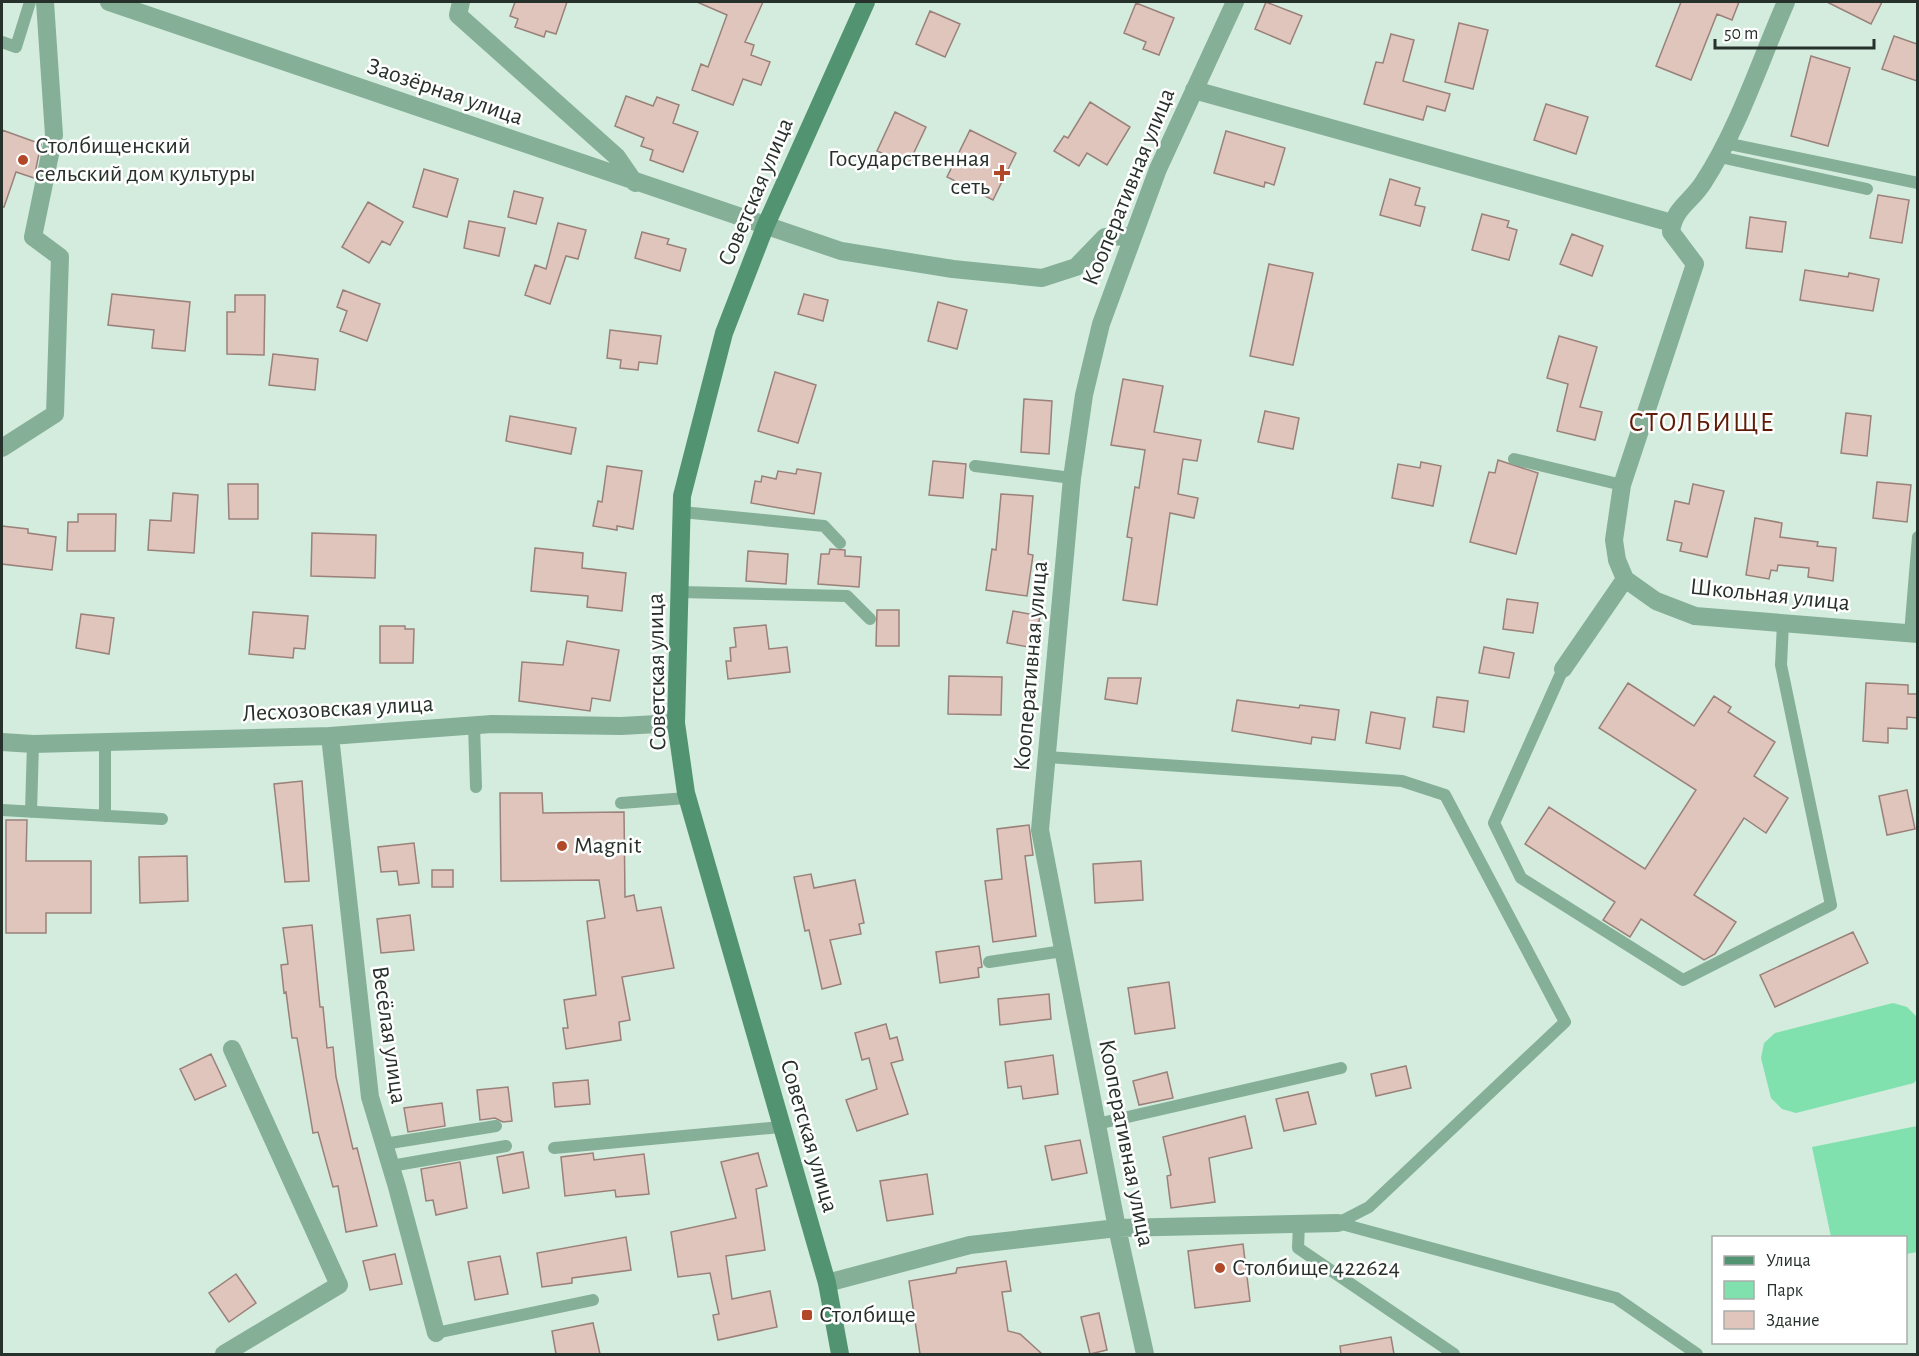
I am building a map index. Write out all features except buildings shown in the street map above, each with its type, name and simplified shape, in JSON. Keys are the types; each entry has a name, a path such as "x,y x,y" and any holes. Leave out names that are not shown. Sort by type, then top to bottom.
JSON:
{"street":[{"path":"2,448 55,414 60,257 33,237 54,135 45,2"},
{"name":"Заозёрная улица","path":"109,2 635,183 841,251 953,269 1042,278 1076,267 1105,237 1133,236"},
{"path":"461,2 458,15 617,157 635,183"},
{"name":"Советская улица","path":"840,1354 827,1283 687,798 677,730 682,496 724,333 765,227 866,2"},
{"name":"Кооперативная улица","path":"1145,1354 1117,1228 1040,830 1072,478 1084,395 1101,324 1158,169 1235,2"},
{"path":"1563,669 1625,579 1617,560 1614,540 1622,485 1695,264 1671,232 1674,216 1698,191 1723,150 1786,2"},
{"path":"1194,90 1672,223"},
{"name":"Школьная улица","path":"1625,579 1656,601 1695,616 1914,634"},
{"name":"Лесхозовская улица","path":"2,742 33,744 330,736 474,725 621,726 677,730"},
{"name":"Весёлая улица","path":"330,736 369,1097 391,1166 436,1333"},
{"path":"224,1354 339,1284 232,1048"},
{"path":"827,1283 970,1245 1117,1228 1338,1223"}],"lane":[{"path":"2,42 16,47 30,2"},
{"path":"1723,150 1917,183"},
{"path":"1723,150 1867,189"},
{"path":"1514,459 1622,485"},
{"path":"975,466 1072,478"},
{"path":"682,512 824,526 840,543"},
{"path":"1914,634 1917,537"},
{"path":"680,592 847,597 870,619"},
{"path":"1563,669 1494,823 1521,878 1683,980 1831,905 1781,665 1783,623"},
{"path":"474,725 476,787"},
{"path":"105,742 105,816"},
{"path":"31,812 33,744"},
{"path":"1047,757 1401,781 1445,795 1565,1022 1369,1208 1338,1223"},
{"path":"621,803 687,798"},
{"path":"2,810 162,819"},
{"path":"989,962 1063,951"},
{"path":"1097,1125 1341,1068"},
{"path":"384,1144 496,1126"},
{"path":"554,1148 781,1126"},
{"path":"391,1166 506,1146"},
{"path":"1338,1223 1616,1298 1697,1354"},
{"path":"1299,1224 1298,1248 1454,1354"},
{"path":"436,1333 593,1300"}],"green space":[{"path":"1893,1003 1907,1007 1917,1017 1917,1079 1914,1083 1796,1113 1782,1109 1771,1098 1761,1058 1764,1043 1775,1033"},
{"path":"1917,1126 1917,1252 1907,1254 1907,1236 1831,1236 1812,1147"}],"place":[{"name":"Столбищенский сельский дом культуры","path":"23,160"},
{"name":"Государственная сеть","path":"1002,173"},
{"name":"Magnit","path":"562,846"},
{"name":"Столбище 422624","path":"1220,1268"},
{"name":"Столбище","path":"807,1315"}],"district":[{"name":"СТОЛБИЩЕ","path":"1702,422"}]}
